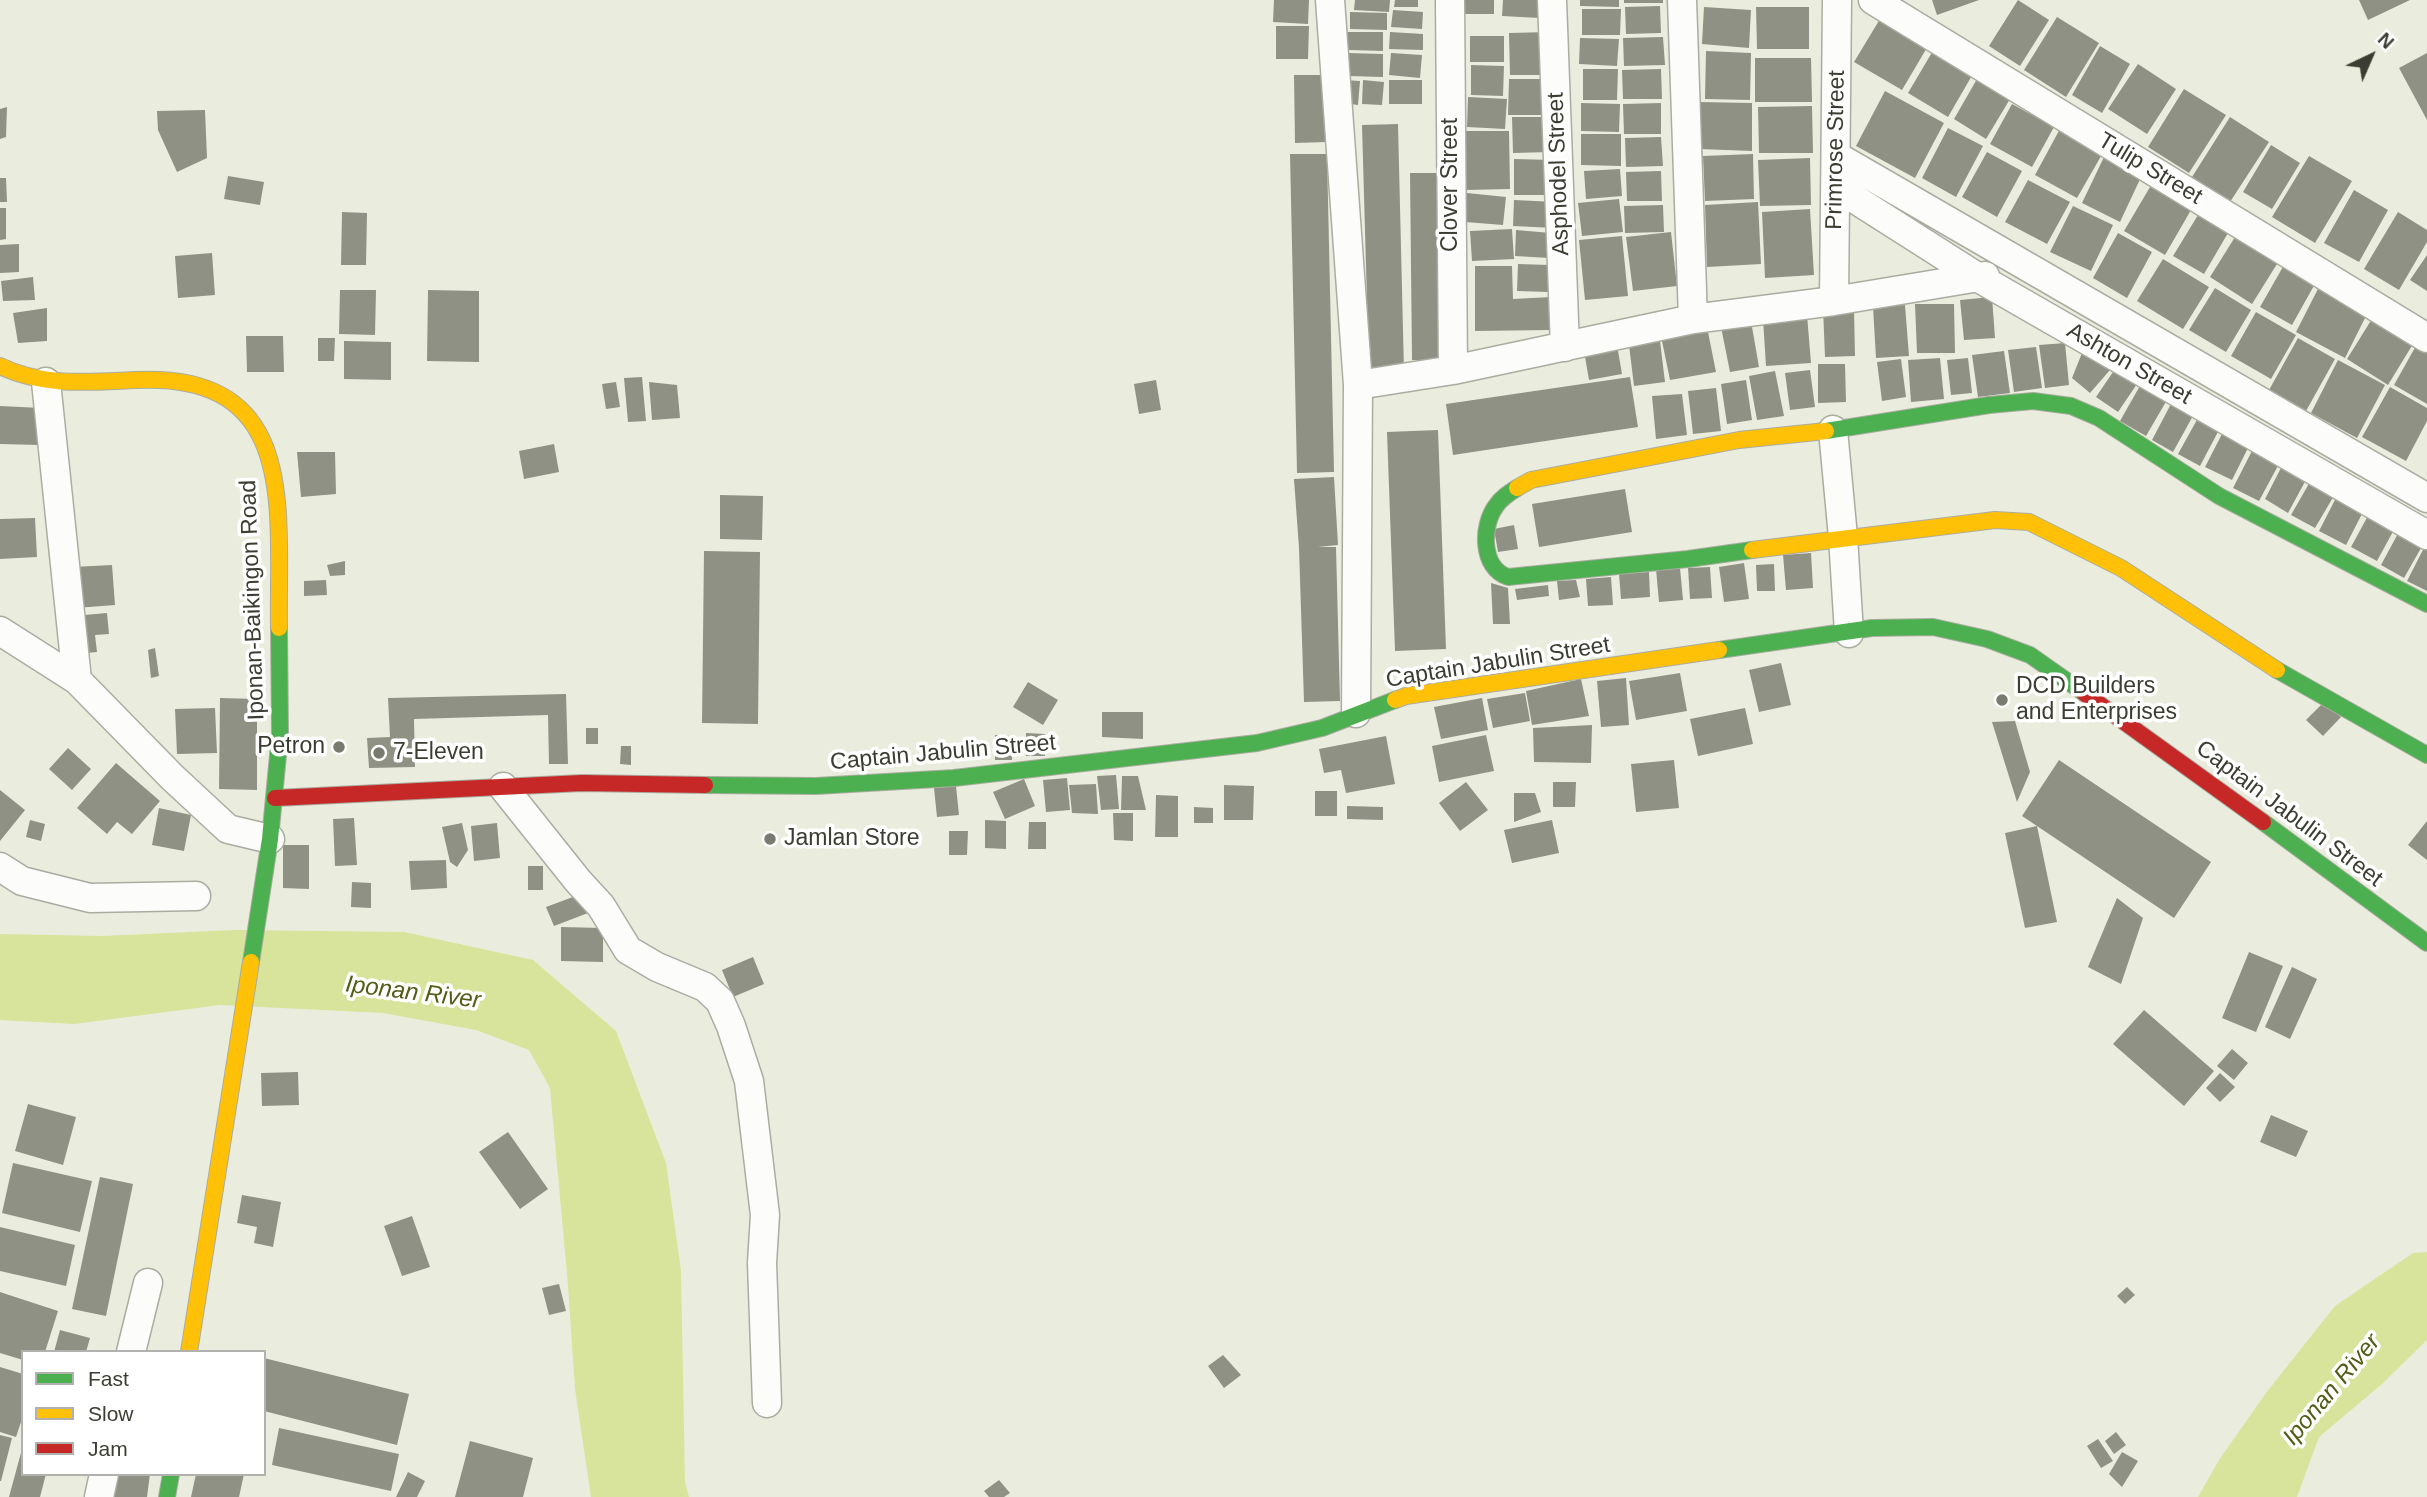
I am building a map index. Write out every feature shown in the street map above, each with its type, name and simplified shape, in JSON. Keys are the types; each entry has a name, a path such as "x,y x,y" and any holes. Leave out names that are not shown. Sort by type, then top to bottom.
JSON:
{"street":[{"path":"1330,0 1358,385 1356,713"},
{"name":"Clover Street","path":"1450,0 1452,370"},
{"name":"Asphodel Street","path":"1552,0 1565,347"},
{"path":"1682,0 1693,319"},
{"name":"Primrose Street","path":"1834,301 1837,0"},
{"name":"Tulip Street","path":"1873,0 2427,338"},
{"name":"Ashton Street","path":"1836,156 2427,498"},
{"name":"Ashton Street","path":"1836,187 1979,278 2427,535"},
{"path":"1358,385 1452,370 1693,319 1834,301 1979,278 2020,262"},
{"name":"Iponan-Baikingon Road","path":"0,366 9,372 46,382 163,378 212,388 234,400 253,422 267,447 277,491 280,734 275,798 190,1350"},
{"path":"46,382 77,680"},
{"path":"2427,604 2219,496 2099,418 2071,406 2033,401 1989,405 1833,430 1739,440 1531,480 1508,492 1494,508 1487,537 1490,564 1499,575 1511,578 1688,559 1843,537 1995,520 2029,522 2121,568 2283,674 2427,755"},
{"path":"1833,430 1849,633"},
{"name":"Captain Jabulin Street","path":"275,798 582,783 816,786 954,778 1257,743 1322,728 1406,696 1872,628 1933,627 1987,639 2030,655 2147,737 2427,943"},
{"path":"0,631 77,680 181,786 228,829 270,839"},
{"path":"503,787 601,906 628,950 657,967 705,987 720,1001 731,1026 749,1081 765,1215 762,1263 767,1403"},
{"path":"0,867 22,881 90,898 195,896"},
{"path":"131,1350 148,1283"},
{"path":"99,1497 104,1476"},
{"path":"167,1497 171,1476"}],"water":[{"name":"Iponan River","path":"235,930 404,932 533,960 616,1031 666,1163 681,1271 685,1482 689,1497 591,1497 575,1389 550,1088 529,1050 476,1030 383,1013 220,1005 74,1024 0,1020 0,934 102,936"},
{"name":"Iponan River","path":"2427,1252 2427,1340 2382,1384 2319,1437 2297,1497 2198,1497 2219,1460 2266,1393 2335,1306 2413,1253"}],"building":[{"path":"1274,0 1309,0 1308,24 1273,22"},
{"path":"1355,0 1390,0 1389,12 1354,10"},
{"path":"1395,0 1418,0 1418,7 1394,7"},
{"path":"1459,0 1494,0 1494,14 1459,14"},
{"path":"1503,0 1541,0 1540,18 1502,16"},
{"path":"1580,0 1619,0 1619,7 1580,6"},
{"path":"1624,0 1663,0 1663,3 1624,3"},
{"path":"1932,0 1979,0 1937,15"},
{"path":"2018,0 2049,20 2020,66 1989,46"},
{"path":"2359,0 2410,0 2368,20"},
{"path":"1660,6 1661,33 1626,34 1625,7"},
{"path":"1704,7 1751,10 1749,48 1702,44"},
{"path":"1756,7 1809,7 1809,49 1757,49"},
{"path":"1582,9 1621,9 1620,35 1582,35"},
{"path":"1393,10 1423,12 1422,29 1391,27"},
{"path":"1350,12 1387,13 1387,30 1350,29"},
{"path":"2057,17 2099,43 2066,97 2024,70"},
{"path":"1880,19 1928,46 1902,90 1854,62"},
{"path":"1276,26 1309,26 1308,59 1276,59"},
{"path":"1348,32 1383,32 1383,51 1348,50"},
{"path":"1390,32 1423,34 1423,50 1389,49"},
{"path":"1549,32 1549,75 1510,75 1509,33"},
{"path":"1470,36 1504,36 1504,62 1470,62"},
{"path":"1663,37 1665,65 1624,66 1623,38"},
{"path":"1580,38 1619,39 1617,66 1579,64"},
{"path":"2100,46 2130,64 2102,113 2072,95"},
{"path":"1934,49 1974,72 1948,117 1908,93"},
{"path":"1706,51 1751,53 1750,100 1705,99"},
{"path":"1348,53 1383,54 1383,77 1348,76"},
{"path":"1391,53 1422,55 1420,78 1389,75"},
{"path":"2427,53 2427,120 2399,68"},
{"path":"1755,58 1811,58 1812,102 1755,102"},
{"path":"2138,64 2176,89 2147,134 2108,109"},
{"path":"1471,65 1504,66 1503,96 1471,95"},
{"path":"1583,69 1618,69 1617,100 1583,100"},
{"path":"1661,69 1662,99 1623,99 1622,70"},
{"path":"1294,75 1326,75 1327,142 1295,143"},
{"path":"1509,79 1551,79 1550,115 1508,115"},
{"path":"1977,79 2010,99 1986,139 1954,119"},
{"path":"1344,80 1360,81 1358,105 1343,103"},
{"path":"1363,80 1384,82 1382,105 1362,104"},
{"path":"1389,80 1422,80 1422,104 1389,104"},
{"path":"2184,89 2226,115 2189,173 2148,147"},
{"path":"1885,91 1944,123 1915,178 1856,146"},
{"path":"1468,97 1507,99 1505,129 1467,127"},
{"path":"1699,102 1752,103 1752,151 1699,149"},
{"path":"1581,103 1620,104 1619,132 1581,131"},
{"path":"1661,103 1661,134 1624,134 1623,104"},
{"path":"2012,104 2054,127 2032,167 1990,144"},
{"path":"1812,106 1813,153 1759,153 1758,107"},
{"path":"7,107 6,137 0,139 0,109"},
{"path":"205,110 207,158 177,172 158,130 157,111"},
{"path":"1512,117 1550,117 1551,152 1513,153"},
{"path":"2230,117 2269,142 2230,202 2192,177"},
{"path":"1398,124 1404,371 1369,372 1362,125"},
{"path":"2061,127 2104,151 2077,198 2035,175"},
{"path":"1948,128 1983,146 1956,197 1922,178"},
{"path":"1464,131 1509,131 1510,189 1465,190"},
{"path":"1581,134 1621,134 1621,166 1581,165"},
{"path":"1661,137 1663,166 1626,167 1625,138"},
{"path":"2271,145 2300,163 2272,209 2243,192"},
{"path":"1987,152 2022,171 1997,217 1962,197"},
{"path":"1290,154 1327,154 1334,472 1297,473"},
{"path":"1753,154 1754,199 1705,201 1703,156"},
{"path":"2309,156 2352,181 2315,243 2272,217"},
{"path":"2104,157 2142,175 2120,222 2082,203"},
{"path":"1810,158 1811,205 1760,206 1758,160"},
{"path":"1514,159 1553,160 1553,195 1514,195"},
{"path":"1620,169 1622,196 1586,199 1584,171"},
{"path":"1661,171 1662,201 1627,201 1626,172"},
{"path":"1410,173 1443,173 1446,360 1412,360"},
{"path":"228,176 264,182 260,205 224,199"},
{"path":"0,178 6,178 7,202 0,202"},
{"path":"2028,180 2070,202 2047,244 2005,222"},
{"path":"2150,187 2191,210 2165,255 2124,231"},
{"path":"2354,190 2388,210 2359,262 2324,243"},
{"path":"1467,193 1506,197 1503,225 1465,222"},
{"path":"1619,199 1623,232 1582,236 1578,203"},
{"path":"1514,200 1555,202 1554,228 1513,226"},
{"path":"1758,202 1761,264 1707,267 1705,205"},
{"path":"1663,205 1664,232 1625,233 1624,206"},
{"path":"2073,206 2113,225 2091,271 2050,252"},
{"path":"0,208 6,208 6,239 0,240"},
{"path":"1810,209 1814,275 1765,278 1762,212"},
{"path":"342,212 367,213 366,265 341,265"},
{"path":"2398,212 2427,230 2427,242 2399,290 2364,269"},
{"path":"2198,215 2228,233 2204,274 2173,256"},
{"path":"1512,229 1514,259 1472,261 1470,231"},
{"path":"1516,230 1551,233 1549,258 1515,256"},
{"path":"1671,232 1677,286 1633,291 1626,237"},
{"path":"2118,233 2152,252 2127,298 2093,278"},
{"path":"1622,236 1628,296 1585,300 1579,240"},
{"path":"2235,237 2277,264 2252,304 2210,277"},
{"path":"19,244 19,272 0,273 0,245"},
{"path":"212,253 215,295 178,298 175,256"},
{"path":"2427,255 2427,291 2410,280"},
{"path":"2163,259 2209,287 2183,329 2137,301"},
{"path":"1518,264 1549,265 1548,292 1517,291"},
{"path":"2284,265 2316,282 2292,325 2260,307"},
{"path":"1475,266 1512,266 1513,299 1551,297 1550,330 1475,331"},
{"path":"33,277 35,300 3,301 1,281"},
{"path":"2321,283 2370,308 2345,358 2296,332"},
{"path":"2215,288 2251,310 2226,352 2189,330"},
{"path":"340,290 376,290 375,335 339,334"},
{"path":"428,290 479,291 479,362 427,361"},
{"path":"1992,297 1995,338 1964,340 1960,300"},
{"path":"1915,304 1954,304 1955,353 1917,353"},
{"path":"1905,305 1909,356 1876,358 1873,307"},
{"path":"47,308 47,341 18,343 13,313"},
{"path":"1823,308 1854,308 1855,356 1825,357"},
{"path":"2256,312 2296,335 2271,379 2231,356"},
{"path":"2375,314 2416,339 2388,385 2347,359"},
{"path":"1807,315 1811,363 1766,366 1763,319"},
{"path":"1751,321 1759,367 1730,372 1721,327"},
{"path":"1707,327 1716,372 1670,380 1661,336"},
{"path":"246,336 283,336 284,372 247,372"},
{"path":"318,338 335,338 334,361 318,361"},
{"path":"2298,338 2335,359 2306,411 2269,390"},
{"path":"1616,339 1622,374 1589,380 1583,345"},
{"path":"344,341 391,342 391,380 344,379"},
{"path":"1660,341 1665,382 1634,386 1629,345"},
{"path":"2065,343 2069,385 2045,388 2039,345"},
{"path":"2417,344 2427,350 2427,404 2394,385"},
{"path":"2036,347 2042,388 2014,392 2008,350"},
{"path":"2084,348 2110,370 2090,393 2072,378"},
{"path":"2004,351 2010,393 1978,397 1972,355"},
{"path":"1940,358 1944,399 1911,402 1908,360"},
{"path":"1968,358 1972,393 1951,395 1947,360"},
{"path":"1901,359 1906,397 1882,401 1877,362"},
{"path":"2338,360 2385,385 2357,438 2311,413"},
{"path":"1818,364 1845,364 1846,402 1818,403"},
{"path":"2115,369 2137,384 2118,412 2096,397"},
{"path":"1810,370 1815,407 1790,410 1785,373"},
{"path":"1775,371 1784,416 1757,420 1749,376"},
{"path":"642,377 646,421 628,422 624,378"},
{"path":"1630,377 1638,427 1453,455 1446,404"},
{"path":"1156,380 1161,410 1139,414 1134,384"},
{"path":"1746,380 1752,420 1727,424 1721,384"},
{"path":"616,382 620,407 606,409 602,384"},
{"path":"649,382 677,385 680,418 652,420"},
{"path":"2141,384 2167,400 2146,436 2120,421"},
{"path":"2390,387 2427,408 2427,421 2406,461 2362,437"},
{"path":"1716,388 1721,431 1693,434 1688,391"},
{"path":"1682,394 1687,435 1656,439 1652,396"},
{"path":"2172,402 2194,414 2173,452 2152,440"},
{"path":"0,406 41,408 39,445 0,444"},
{"path":"2198,418 2219,430 2200,466 2178,454"},
{"path":"1438,430 1446,649 1395,651 1387,432"},
{"path":"2223,432 2249,446 2232,480 2205,467"},
{"path":"554,444 559,472 524,479 519,451"},
{"path":"2254,447 2280,462 2259,501 2233,488"},
{"path":"297,452 335,452 336,494 301,497"},
{"path":"2282,466 2307,478 2288,513 2265,499"},
{"path":"1334,477 1338,545 1318,547 1336,547 1340,701 1304,702 1294,479"},
{"path":"2311,480 2335,494 2315,528 2291,515"},
{"path":"1625,489 1632,532 1539,547 1532,504"},
{"path":"2338,494 2365,508 2346,545 2319,531"},
{"path":"720,495 763,496 762,540 720,539"},
{"path":"2370,512 2396,526 2377,561 2351,547"},
{"path":"35,518 37,557 0,559 0,519"},
{"path":"1514,525 1518,549 1498,552 1494,529"},
{"path":"2401,528 2425,541 2404,578 2381,565"},
{"path":"2427,542 2427,591 2407,581"},
{"path":"704,551 760,552 758,724 702,723"},
{"path":"1811,553 1813,588 1786,590 1783,555"},
{"path":"345,561 345,575 330,576 327,565"},
{"path":"1744,563 1749,599 1724,602 1719,567"},
{"path":"1774,564 1775,591 1757,591 1756,565"},
{"path":"112,565 115,605 76,608 73,567"},
{"path":"1710,567 1712,598 1690,599 1688,568"},
{"path":"1680,568 1683,600 1659,602 1656,569"},
{"path":"1649,572 1650,597 1621,599 1619,574"},
{"path":"1611,577 1613,605 1588,606 1586,579"},
{"path":"326,580 327,595 304,596 304,581"},
{"path":"1576,580 1580,597 1559,600 1557,581"},
{"path":"1491,583 1508,588 1510,624 1493,624"},
{"path":"1548,585 1549,596 1517,600 1515,589"},
{"path":"107,613 109,634 95,635 97,652 77,654 73,616"},
{"path":"155,648 159,676 151,678 148,650"},
{"path":"1781,663 1791,705 1759,712 1749,670"},
{"path":"1680,673 1687,711 1636,720 1629,681"},
{"path":"1626,678 1629,725 1601,727 1597,681"},
{"path":"1581,679 1589,716 1532,725 1526,691"},
{"path":"1028,682 1058,700 1043,725 1013,707"},
{"path":"1525,693 1530,721 1493,728 1487,699"},
{"path":"566,694 568,764 549,764 548,715 414,719 415,767 369,768 367,738 390,737 388,698"},
{"path":"220,698 257,699 257,790 219,789"},
{"path":"1482,698 1488,730 1441,739 1434,707"},
{"path":"2325,701 2341,717 2323,736 2306,720"},
{"path":"215,708 217,753 177,754 175,709"},
{"path":"1745,708 1753,744 1698,756 1690,719"},
{"path":"1102,712 1143,712 1143,739 1102,737"},
{"path":"2015,721 2030,772 2017,802 1992,722"},
{"path":"1592,725 1591,763 1534,762 1533,728"},
{"path":"586,728 598,728 598,744 586,744"},
{"path":"1026,733 1045,734 1045,756 1026,756"},
{"path":"995,735 1012,736 1012,760 995,760"},
{"path":"1486,735 1494,771 1439,782 1432,746"},
{"path":"1386,736 1395,784 1346,793 1341,770 1324,773 1319,749"},
{"path":"621,746 631,746 631,765 620,764"},
{"path":"68,748 91,769 72,790 49,769"},
{"path":"1674,760 1679,808 1636,812 1631,764"},
{"path":"2059,760 2211,862 2174,918 2022,816"},
{"path":"116,763 160,801 132,834 117,822 107,834 77,808"},
{"path":"1116,775 1119,809 1101,810 1097,776"},
{"path":"1122,776 1138,776 1146,810 1121,810"},
{"path":"1067,778 1070,810 1046,812 1043,780"},
{"path":"1024,779 1035,806 1005,819 993,792"},
{"path":"1466,782 1488,810 1460,831 1439,803"},
{"path":"1553,782 1576,782 1575,807 1553,807"},
{"path":"1096,784 1098,814 1072,813 1069,785"},
{"path":"1224,785 1254,786 1253,820 1224,820"},
{"path":"956,786 959,815 937,817 934,788"},
{"path":"0,790 25,810 0,841"},
{"path":"1315,791 1337,791 1337,816 1315,816"},
{"path":"1514,793 1535,793 1541,812 1514,822"},
{"path":"1156,795 1178,796 1178,837 1155,837"},
{"path":"1347,806 1383,807 1383,820 1347,819"},
{"path":"1194,807 1213,808 1213,823 1194,823"},
{"path":"159,808 191,815 184,851 152,845"},
{"path":"1113,813 1133,813 1133,841 1114,840"},
{"path":"354,818 357,865 335,866 333,819"},
{"path":"30,820 45,824 41,841 26,837"},
{"path":"985,820 1006,821 1006,849 985,848"},
{"path":"1552,820 1559,853 1512,863 1504,830"},
{"path":"2427,821 2427,860 2408,845"},
{"path":"1029,822 1046,822 1046,849 1028,849"},
{"path":"462,823 468,850 457,867 450,862 442,827"},
{"path":"497,823 500,858 474,861 471,826"},
{"path":"2037,826 2057,922 2025,928 2005,833"},
{"path":"949,831 968,831 967,855 949,855"},
{"path":"283,845 309,845 309,889 283,888"},
{"path":"446,860 447,888 411,890 409,861"},
{"path":"528,866 543,866 543,890 528,890"},
{"path":"352,882 371,883 371,908 351,907"},
{"path":"581,894 588,913 554,926 546,907"},
{"path":"2117,898 2143,918 2121,984 2088,967"},
{"path":"561,927 603,928 603,962 561,961"},
{"path":"2249,952 2283,966 2256,1032 2222,1018"},
{"path":"753,957 764,984 733,997 722,970"},
{"path":"2292,967 2317,979 2290,1039 2265,1027"},
{"path":"2144,1010 2214,1071 2184,1106 2113,1044"},
{"path":"2232,1049 2248,1063 2234,1080 2217,1066"},
{"path":"298,1072 299,1105 262,1106 261,1073"},
{"path":"2220,1073 2235,1087 2220,1102 2206,1088"},
{"path":"28,1104 76,1117 63,1165 15,1151"},
{"path":"2271,1115 2308,1131 2296,1157 2260,1142"},
{"path":"508,1132 548,1189 520,1209 479,1152"},
{"path":"13,1163 92,1181 80,1232 2,1213"},
{"path":"100,1177 133,1184 106,1316 72,1309"},
{"path":"242,1195 281,1202 273,1247 254,1243 257,1227 237,1223"},
{"path":"412,1216 430,1267 402,1276 384,1226"},
{"path":"0,1227 75,1245 66,1286 0,1271"},
{"path":"559,1284 566,1311 549,1315 542,1288"},
{"path":"2127,1287 2135,1295 2125,1304 2117,1296"},
{"path":"0,1292 58,1311 46,1350 21,1350 21,1359 0,1353"},
{"path":"60,1330 90,1338 87,1350 55,1350"},
{"path":"1223,1355 1241,1375 1224,1388 1208,1366"},
{"path":"266,1358 409,1394 397,1445 266,1412"},
{"path":"0,1367 21,1373 21,1422 16,1437 0,1432"},
{"path":"279,1428 399,1454 391,1491 272,1465"},
{"path":"2116,1432 2126,1445 2114,1454 2105,1441"},
{"path":"0,1435 12,1438 1,1481 0,1481"},
{"path":"2098,1439 2113,1461 2101,1468 2087,1446"},
{"path":"470,1441 533,1458 523,1497 455,1497"},
{"path":"2122,1452 2138,1461 2122,1487 2109,1474"},
{"path":"21,1453 21,1476 45,1476 40,1497 9,1497"},
{"path":"408,1472 425,1481 417,1497 396,1497"},
{"path":"109,1476 150,1476 147,1497 106,1497"},
{"path":"196,1476 244,1476 239,1497 191,1497"},
{"path":"999,1480 1010,1493 1004,1497 989,1497 984,1491"}],"traffic: fast":[{"path":"1826,431 1989,405 2033,401 2071,406 2099,418 2219,496 2427,604"},
{"path":"1517,488 1496,506 1491,514 1486,535 1488,556 1499,572 1508,577 1752,550"},
{"path":"1719,650 1872,628 1933,627 1987,639 2030,655 2084,693"},
{"path":"251,962 270,839 280,734 279,628"},
{"path":"2277,670 2427,755"},
{"path":"705,785 816,786 954,778 1257,743 1322,728 1395,700"},
{"path":"2263,822 2427,943"},
{"path":"167,1497 171,1476"}],"traffic: slow":[{"path":"0,366 16,373 66,382 136,380 189,384 228,399 253,424 269,457 276,496 279,539 279,628"},
{"path":"1517,488 1531,480 1739,440 1826,431"},
{"path":"1752,550 1995,520 2029,522 2121,568 2277,670"},
{"path":"1395,700 1406,696 1719,650"},
{"path":"189,1350 251,962"}],"traffic: jam":[{"path":"2084,693 2263,822"},
{"path":"275,798 582,783 705,785"}],"place":[{"name":"DCD Builders and Enterprises","path":"2002,700"},
{"name":"Petron","path":"339,747"},
{"name":"7-Eleven","path":"379,753"},
{"name":"Jamlan Store","path":"770,839"}]}
